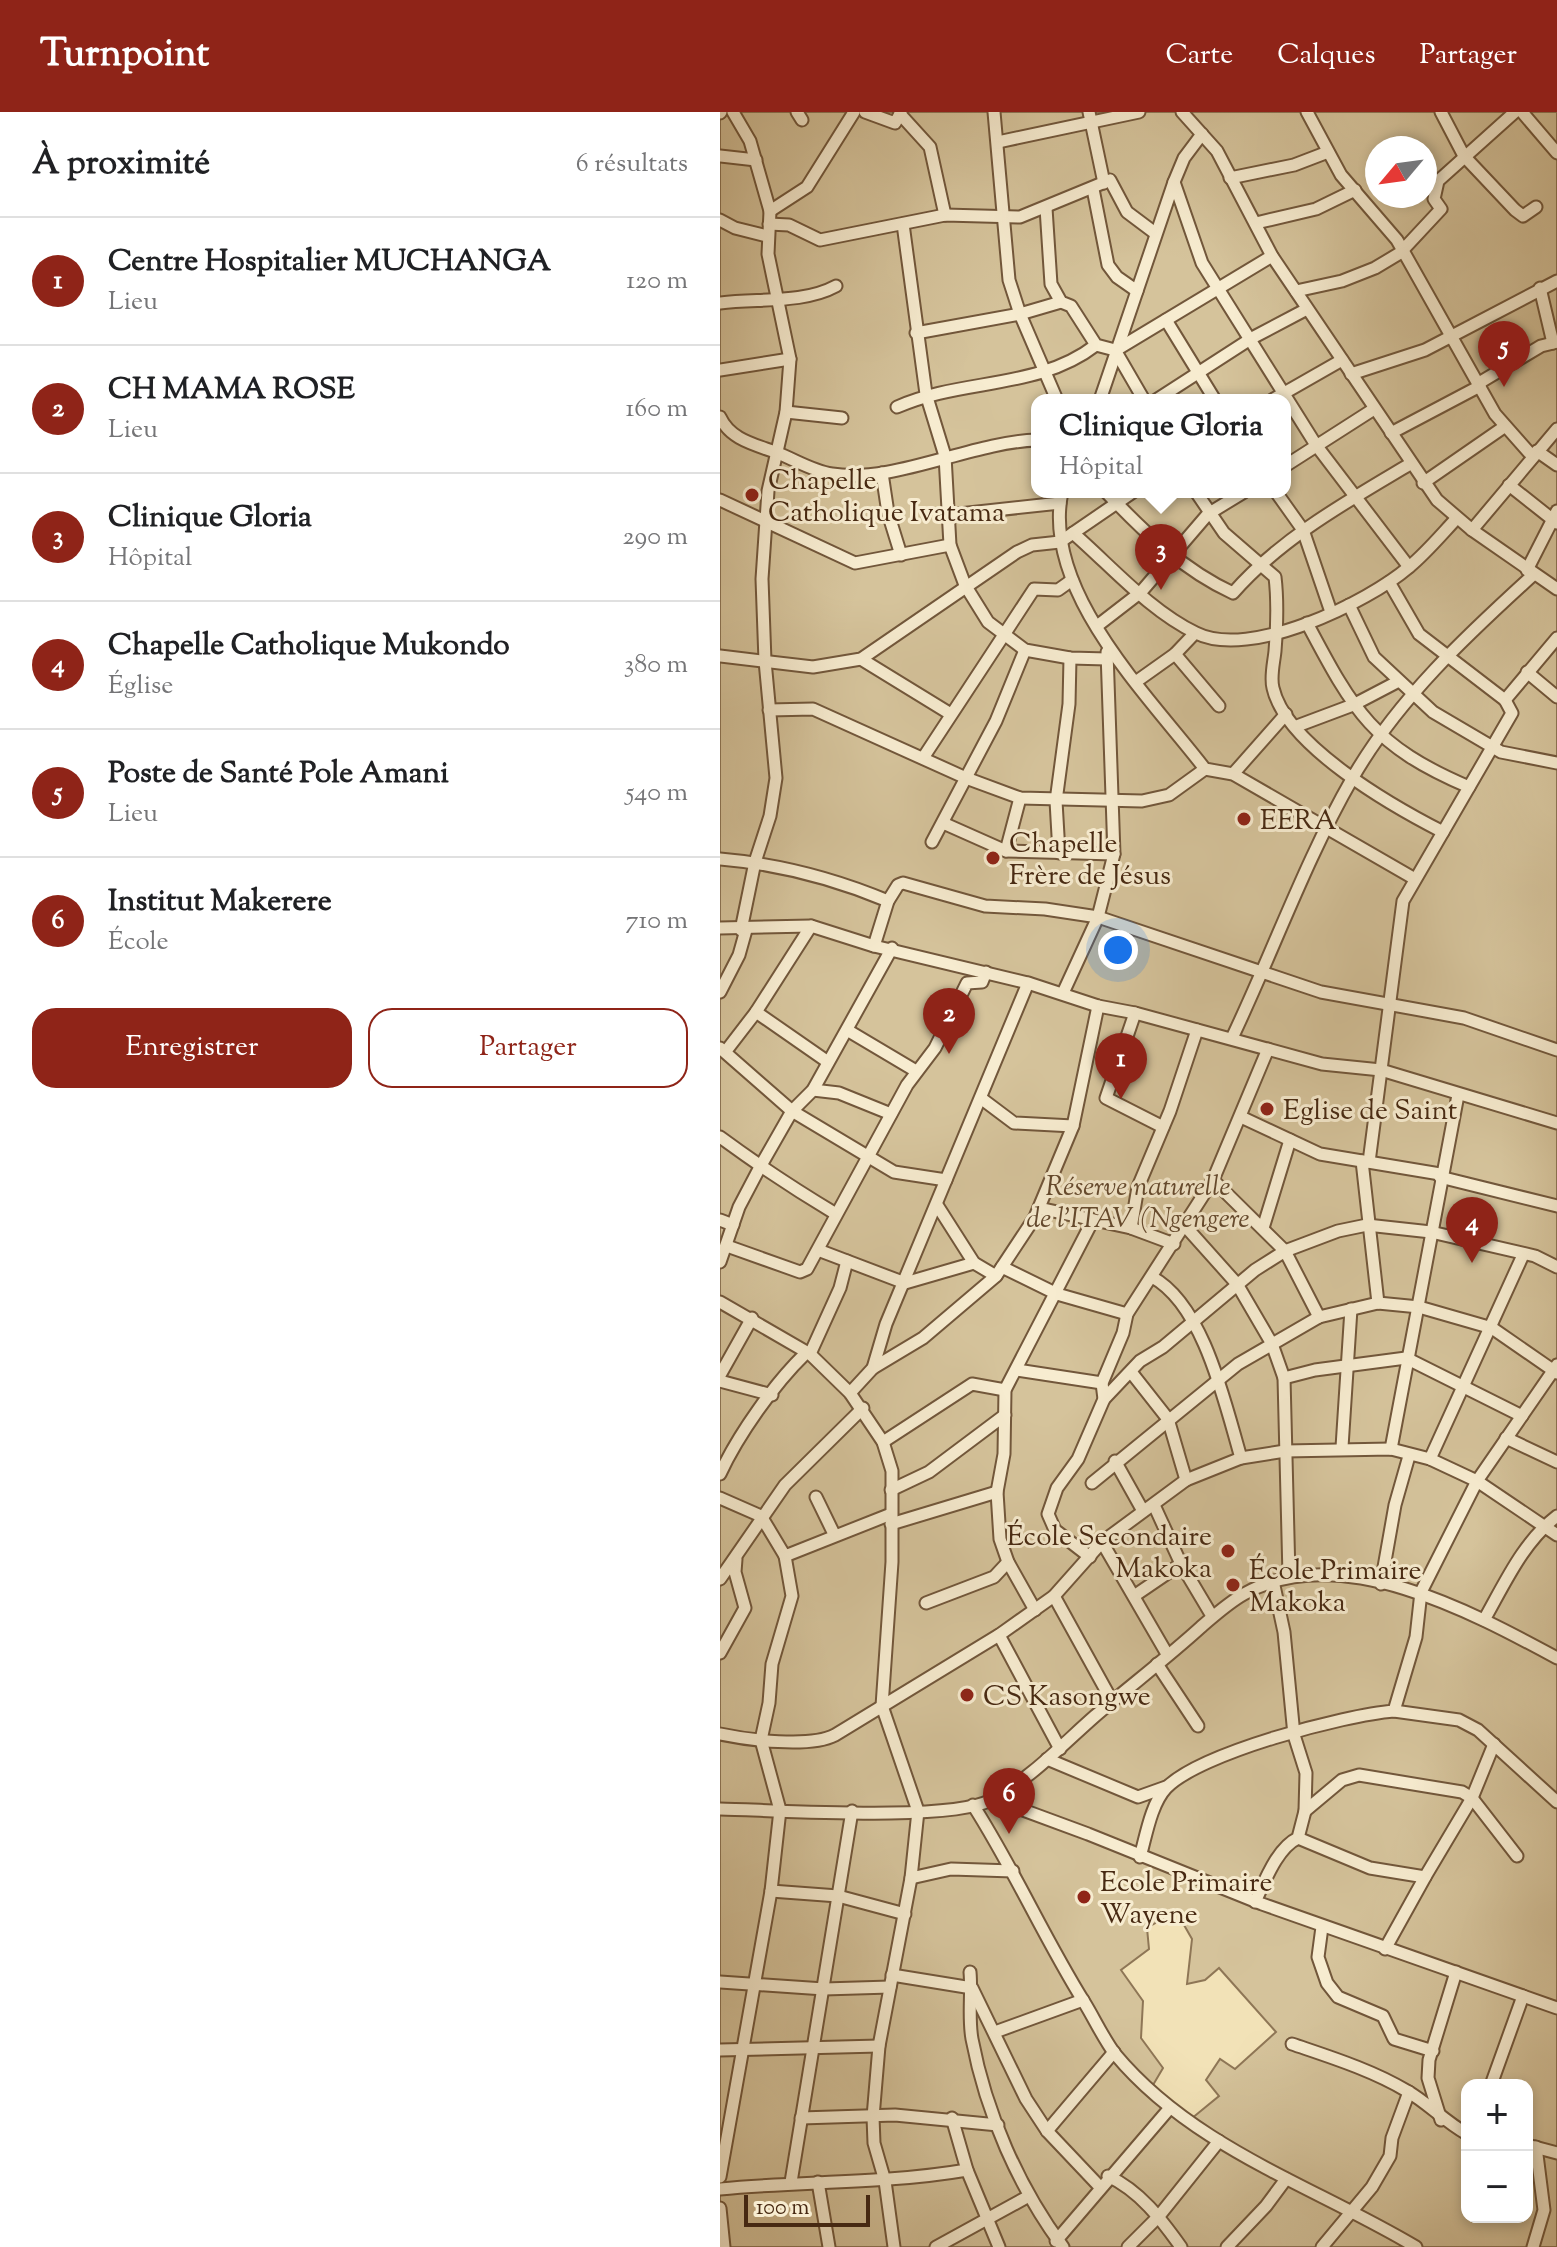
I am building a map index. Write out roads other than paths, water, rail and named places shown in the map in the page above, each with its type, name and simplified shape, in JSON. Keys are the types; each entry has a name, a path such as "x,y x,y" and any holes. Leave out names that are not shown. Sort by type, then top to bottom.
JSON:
{"street":[{"path":"720,992 739,955 755,862 770,816 776,778 765,661 762,579 766,522 775,452 786,412 790,359 756,160 750,141 733,112"},
{"path":"769,224 807,187 854,112"},
{"path":"865,112 895,123 900,113 930,147 945,215"},
{"path":"994,112 1009,280 1054,394"},
{"path":"1089,112 1104,183"},
{"path":"998,142 1139,112"},
{"path":"1182,112 1217,151 1272,256 1423,483 1456,519 1557,589"},
{"path":"1307,112 1328,152 1397,240 1504,427 1535,454 1557,465"},
{"path":"1441,112 1464,156 1515,210 1523,216 1536,207"},
{"path":"1296,291 1342,281 1375,268 1402,251 1441,209 1434,199 1438,181 1515,112"},
{"path":"1522,112 1557,153"},
{"path":"1102,394 1174,182 1184,158 1202,134"},
{"path":"1230,178 1294,165 1328,152"},
{"path":"720,156 756,160"},
{"path":"720,220 735,228 789,225 820,240 945,215 1020,217 1110,180 1127,212 1155,233"},
{"path":"1174,182 1202,263 1285,392"},
{"path":"1093,189 1108,265 1117,277 1137,291"},
{"path":"1256,223 1316,209 1355,190"},
{"path":"1046,208 1051,284 1061,302"},
{"path":"903,224 926,394 945,456 950,545 965,585 988,622 1002,636 1025,650 1070,658 1107,659"},
{"path":"1115,350 1272,256"},
{"path":"1351,374 1454,336 1557,281"},
{"path":"720,303 779,301 828,291 836,286"},
{"path":"1391,433 1480,385 1541,346 1555,343 1540,288"},
{"path":"916,333 1020,314 1061,302 1071,306 1096,345 1115,350 1141,394"},
{"path":"1165,394 1252,338 1307,309"},
{"path":"1166,320 1211,394"},
{"path":"897,407 926,394 1044,374 1073,363 1096,345"},
{"path":"720,370 790,359"},
{"path":"1282,394 1342,360"},
{"path":"1291,402 1316,445 1409,567"},
{"path":"1291,462 1374,409"},
{"path":"786,412 842,418"},
{"path":"720,417 723,431 836,475 882,473 945,456 1031,441"},
{"path":"1423,483 1504,427"},
{"path":"1472,530 1557,429"},
{"path":"1112,498 1200,578 1233,593 1303,530 1410,464"},
{"path":"882,473 888,513 901,555"},
{"path":"1232,1038 1352,779 1413,696 1530,572 1556,518 1509,485"},
{"path":"950,515 1055,498"},
{"path":"1061,498 1060,542 1072,580 1107,644 1205,769 1233,774 1415,879"},
{"path":"720,656 813,667 861,659 965,585 1032,545 1060,542 1124,498"},
{"path":"1199,498 1208,514 1235,545 1275,577 1276,633 1272,687 1286,714 1321,754 1352,779 1389,805 1443,832"},
{"path":"1097,626 1141,592 1208,514 1234,498"},
{"path":"1280,498 1303,530 1331,612"},
{"path":"720,500 855,563 950,545"},
{"path":"1073,533 1141,592 1195,633 1217,641 1233,641 1276,633 1349,605 1409,567 1456,519"},
{"path":"923,758 949,713 1034,589 1058,590 1072,580"},
{"path":"1378,1303 1367,1225 1365,1162 1381,1070 1401,911 1415,879 1512,713 1505,700 1419,634 1389,582"},
{"path":"1349,605 1374,657 1397,682 1433,712 1516,758 1557,763"},
{"path":"1307,623 1353,705 1380,738 1434,773 1469,787"},
{"path":"1137,681 1175,654 1195,633"},
{"path":"1505,700 1557,638"},
{"path":"1063,993 1098,917 1114,854 1107,644"},
{"path":"932,842 996,721 1025,650"},
{"path":"1175,654 1219,706"},
{"path":"1059,853 1056,801 1069,704 1070,658"},
{"path":"861,659 949,713"},
{"path":"1527,672 1557,697"},
{"path":"1297,726 1353,705 1397,682"},
{"path":"769,710 813,709 966,778 1020,798 1142,801 1169,795 1205,769"},
{"path":"1233,774 1286,714"},
{"path":"1006,851 1020,798"},
{"path":"943,823 1006,851 1114,854"},
{"path":"720,859 755,862 846,883 888,901"},
{"path":"874,946 888,901 898,885 903,883 985,906 1045,909 1098,917 1321,992 1464,1018 1557,1050"},
{"path":"811,926 756,1012 723,1049 792,1111 894,1172 946,1180"},
{"path":"720,928 743,930 811,926 874,946 1028,983 1098,1006 1232,1038 1322,1064 1381,1070 1557,1123"},
{"path":"720,1262 760,1167 792,1111 813,1090 892,948"},
{"path":"727,1246 800,1272 807,1269 866,1155 916,1071 935,1048 967,983 982,982 986,972"},
{"path":"873,1368 886,1324 1028,983"},
{"path":"850,1393 873,1368 923,1338 999,1272 1039,1208 1073,1126 1098,1006"},
{"path":"756,1012 828,1062"},
{"path":"1135,1013 1106,1098 1163,1127"},
{"path":"847,1030 916,1071"},
{"path":"1131,1228 1138,1187 1197,1030"},
{"path":"1104,1399 1102,1383 1127,1314 1186,1227 1213,1180 1268,1049"},
{"path":"813,1090 839,1093 891,1114"},
{"path":"1391,1449 1406,1358 1419,1307 1440,1175 1458,1095"},
{"path":"982,1099 1014,1123 1073,1126"},
{"path":"1241,1117 1320,1154 1440,1175 1557,1206"},
{"path":"720,1137 760,1167 777,1174 836,1214"},
{"path":"1263,1228 1290,1140"},
{"path":"1213,1180 1285,1251 1319,1317"},
{"path":"937,1205 974,1263"},
{"path":"1039,1208 1131,1228 1174,1244"},
{"path":"720,1220 733,1225"},
{"path":"1035,1610 1008,1562 1000,1539 997,1492 1002,1485 1005,1390 1093,1220"},
{"path":"1090,1557 1055,1530 1048,1514 1057,1488 1078,1459 1104,1399 1140,1361 1193,1323 1237,1284 1285,1251 1338,1231 1367,1225 1431,1232 1523,1255 1557,1267"},
{"path":"1186,1227 1237,1284 1272,1344 1284,1378 1289,1576"},
{"path":"818,1250 905,1283 974,1263 1057,1294 1127,1314"},
{"path":"1430,1459 1523,1255"},
{"path":"720,1474 789,1370 808,1354 840,1288 847,1261"},
{"path":"1152,1277 1175,1296 1193,1323 1219,1382 1241,1458"},
{"path":"720,1302 752,1318 808,1354 850,1393 863,1408 883,1442 892,1471 892,1562 882,1706 918,1811 911,1878 879,2046 873,2117 874,2143 885,2181 894,2247"},
{"path":"1092,1483 1115,1461 1238,1364 1319,1317 1351,1309 1378,1303 1419,1307 1492,1328 1556,1370 1477,1481 1421,1592 1416,1637 1394,1711"},
{"path":"1342,1447 1351,1309"},
{"path":"752,1318 720,1378 772,1395"},
{"path":"1284,1378 1347,1365 1406,1358 1522,1416"},
{"path":"1017,1370 1102,1383"},
{"path":"1131,1372 1168,1419 1186,1480"},
{"path":"883,1442 972,1384 1005,1390"},
{"path":"720,1579 736,1559 761,1516 814,1452 863,1408"},
{"path":"891,1490 929,1472 1005,1415"},
{"path":"1506,1438 1557,1462"},
{"path":"720,1734 761,1740 825,1740 1035,1610 1054,1596 1102,1542 1186,1480 1241,1458 1342,1447 1391,1449 1430,1459 1477,1481 1557,1535"},
{"path":"1381,1584 1395,1505 1409,1456"},
{"path":"1115,1461 1149,1508 1212,1616"},
{"path":"785,1556 805,1550 834,1534 997,1492"},
{"path":"816,1497 834,1534"},
{"path":"720,1498 761,1516 785,1556 792,1596 772,1664 769,1703 761,1740 780,1810 771,1891 741,2050 724,2115 720,2177"},
{"path":"1484,1620 1512,1569 1543,1527 1557,1516"},
{"path":"1102,1542 1167,1654"},
{"path":"720,1653 745,1608 735,1572 736,1559"},
{"path":"926,1603 994,1577 1008,1562"},
{"path":"1134,1596 1181,1564"},
{"path":"720,1809 918,1811 973,1805 993,1799 1060,1749 1212,1616 1244,1594 1289,1576 1381,1584 1421,1592 1557,1658"},
{"path":"1255,1902 1284,1849 1298,1838 1305,1811 1306,1773 1294,1735 1284,1632 1273,1581"},
{"path":"1054,1596 1112,1701"},
{"path":"999,1635 1060,1749"},
{"path":"1157,1664 1198,1726"},
{"path":"1047,1759 1138,1797 1167,1787 1204,1763 1343,1718 1394,1711 1459,1720 1478,1730 1557,1802"},
{"path":"1385,1949 1472,1798 1494,1744"},
{"path":"1305,1811 1342,1780 1359,1775 1462,1792 1472,1798 1517,1856"},
{"path":"1140,1857 1158,1800 1167,1787"},
{"path":"993,1799 1322,1927 1557,2008"},
{"path":"973,1805 1114,2052 1169,2109 1286,2179 1414,2247"},
{"path":"791,2182 852,1811"},
{"path":"1298,1838 1370,1868 1425,1877"},
{"path":"911,1878 951,1869 1013,1871"},
{"path":"771,1891 838,1896 885,1906 905,1914"},
{"path":"1322,1927 1317,1945 1320,1972 1338,1997 1383,2016 1394,2039 1433,2051"},
{"path":"970,1972 972,2039 998,2125 1029,2196 1048,2223 1057,2244 1108,2176 1169,2109"},
{"path":"1441,2120 1428,2078 1456,1972"},
{"path":"720,1982 824,1989 891,1981 972,1988"},
{"path":"972,1988 995,2032 1009,2070 1047,2131 1100,2187"},
{"path":"1493,2079 1523,1996"},
{"path":"995,2032 1083,2000"},
{"path":"1292,2044 1360,2069 1409,2092 1441,2120 1461,2131"},
{"path":"720,2050 879,2046"},
{"path":"1047,2131 1114,2052"},
{"path":"1322,2247 1372,2187 1390,2156 1392,2138 1409,2092"},
{"path":"801,2118 895,2115 952,2118 998,2125"},
{"path":"952,2118 967,2170 999,2247"},
{"path":"1128,2247 1159,2216 1219,2141"},
{"path":"1533,2147 1557,2153"},
{"path":"1532,2151 1544,2210 1533,2247"},
{"path":"720,2189 791,2182 885,2181 967,2170"},
{"path":"1108,2176 1121,2183 1159,2216 1181,2247"},
{"path":"1227,2247 1266,2206 1286,2179"},
{"path":"818,2182 829,2247"},
{"path":"936,2247 1029,2196"},
{"path":"720,2208 724,2247"}],"waterway":[{"path":"1021,2168 1036,2196"}],"place":[{"name":"Poste de Santé Pole Amani","path":"1504,387"},
{"name":"Chapelle Catholique Ivatama","path":"752,495"},
{"name":"Clinique Gloria","path":"1161,590"},
{"name":"EERA","path":"1244,819"},
{"name":"Chapelle Frère de Jésus","path":"993,858"},
{"name":"CH MAMA ROSE","path":"949,1054"},
{"name":"Centre Hospitalier MUCHANGA","path":"1121,1099"},
{"name":"Eglise de Saint","path":"1267,1109"},
{"name":"Chapelle Catholique Mukondo","path":"1472,1263"},
{"name":"École Secondaire Makoka","path":"1228,1551"},
{"name":"École Primaire Makoka","path":"1233,1585"},
{"name":"CS Kasongwe","path":"967,1695"},
{"name":"Institut Makerere","path":"1009,1834"},
{"name":"Ecole Primaire Wayene","path":"1084,1897"}],"park label":[{"name":"Réserve naturelle de l'ITAV (Ngengere","path":"1138,1201"}]}
